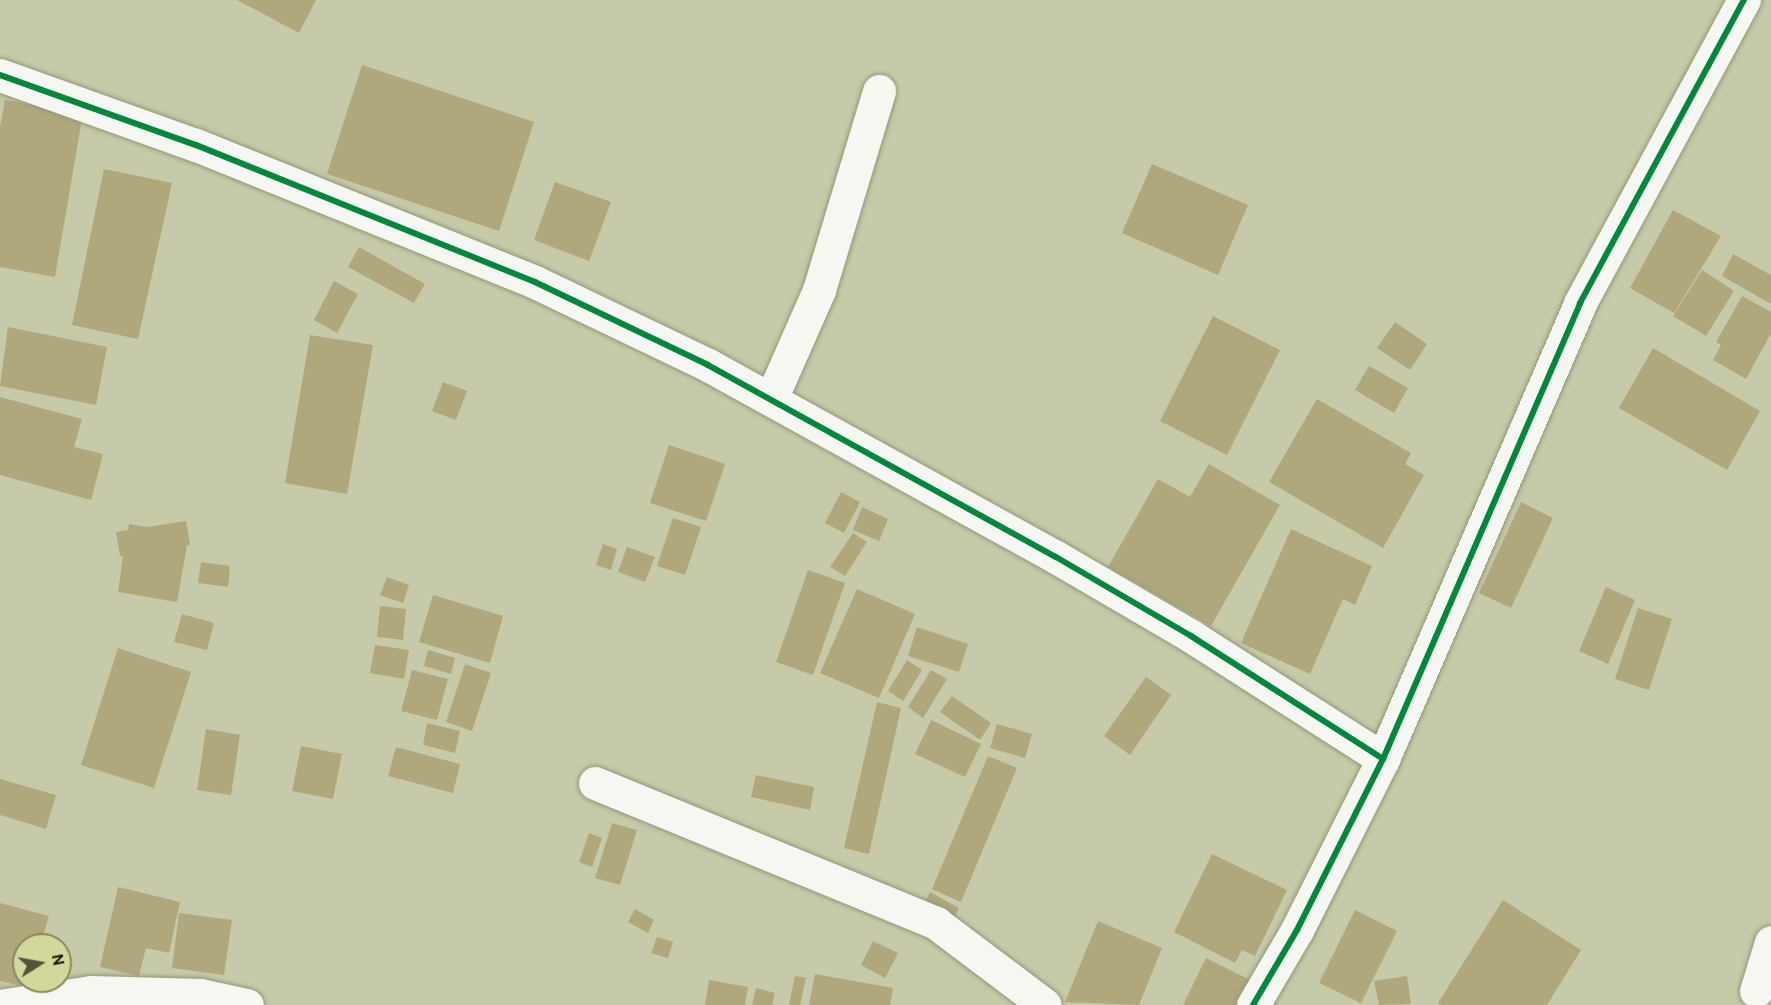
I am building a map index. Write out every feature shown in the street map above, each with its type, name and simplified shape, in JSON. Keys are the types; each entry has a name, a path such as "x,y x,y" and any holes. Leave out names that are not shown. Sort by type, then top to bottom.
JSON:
{"street":[{"path":"1254,1005 1297,930 1383,759 1580,303 1744,0"},
{"path":"0,75 196,145 535,282 708,365 1056,557 1191,636 1383,759"},
{"path":"771,399 819,290 879,92"},
{"path":"595,783 936,923 1045,1005"},
{"path":"1756,991 1771,942"},
{"path":"5,1005 91,992 201,995 247,1005"}],"building":[{"path":"237,0 316,0 299,33"},
{"path":"362,65 534,122 499,231 327,174"},
{"path":"5,100 83,113 55,277 0,267 0,127"},
{"path":"1152,164 1248,205 1218,275 1122,233"},
{"path":"104,169 172,183 138,339 72,325"},
{"path":"555,182 611,202 589,261 534,240"},
{"path":"1673,210 1721,236 1674,313 1630,288"},
{"path":"359,247 425,284 414,303 348,267"},
{"path":"1733,254 1771,275 1771,304 1722,276"},
{"path":"1702,270 1734,291 1706,336 1673,316"},
{"path":"334,281 358,294 337,333 314,320"},
{"path":"1742,296 1771,312 1771,333 1746,379 1713,360 1721,345 1716,342"},
{"path":"1213,316 1280,350 1227,455 1160,421"},
{"path":"1395,322 1427,344 1410,370 1377,348"},
{"path":"8,327 107,347 96,405 0,386"},
{"path":"310,335 373,345 347,494 285,483"},
{"path":"1653,348 1760,411 1727,470 1619,408"},
{"path":"1369,366 1408,388 1394,413 1355,390"},
{"path":"443,382 467,391 456,420 432,411"},
{"path":"0,397 82,419 74,447 103,454 91,500 0,475"},
{"path":"1317,399 1411,453 1405,464 1424,475 1383,548 1269,482"},
{"path":"669,445 725,464 706,521 650,503"},
{"path":"1209,464 1280,505 1211,626 1108,567 1158,479 1190,497"},
{"path":"841,492 860,502 844,533 825,523"},
{"path":"1521,502 1553,518 1511,608 1479,593"},
{"path":"862,507 888,519 879,541 853,530"},
{"path":"673,518 701,527 685,575 657,566"},
{"path":"186,521 190,545 187,545 177,602 118,592 123,556 120,556 116,532 128,530 129,524 147,527"},
{"path":"1291,529 1372,566 1355,605 1343,599 1310,674 1241,643"},
{"path":"853,533 867,542 845,576 830,567"},
{"path":"603,544 617,549 611,570 596,565"},
{"path":"627,547 655,557 645,582 618,572"},
{"path":"201,562 230,566 228,587 198,583"},
{"path":"808,570 845,583 813,675 776,662"},
{"path":"387,577 409,585 403,603 380,595"},
{"path":"1606,587 1635,600 1608,664 1579,651"},
{"path":"857,589 915,614 879,698 820,673"},
{"path":"433,595 503,616 490,663 419,642"},
{"path":"380,606 406,609 403,640 377,637"},
{"path":"1638,608 1672,619 1649,690 1615,679"},
{"path":"182,614 214,623 207,650 174,642"},
{"path":"917,627 968,644 959,672 908,656"},
{"path":"375,645 409,650 404,679 370,673"},
{"path":"118,648 191,672 154,788 81,765"},
{"path":"428,650 455,658 451,674 424,666"},
{"path":"907,660 922,670 903,701 888,691"},
{"path":"465,664 491,673 472,731 446,722"},
{"path":"412,670 448,679 437,720 401,711"},
{"path":"931,670 947,679 923,718 908,707"},
{"path":"1146,677 1171,695 1130,755 1104,736"},
{"path":"952,696 991,723 980,740 940,712"},
{"path":"877,702 901,708 869,854 844,848"},
{"path":"931,720 981,744 965,777 915,754"},
{"path":"427,723 460,731 455,753 423,745"},
{"path":"997,724 1032,734 1025,758 990,748"},
{"path":"206,729 240,735 231,795 197,790"},
{"path":"301,746 342,754 333,799 292,791"},
{"path":"396,747 460,764 453,793 388,776"},
{"path":"988,756 1017,768 961,902 932,889"},
{"path":"756,775 814,787 810,810 751,797"},
{"path":"0,779 56,795 46,829 0,815"},
{"path":"612,823 637,830 620,885 595,878"},
{"path":"589,833 602,838 592,867 579,862"},
{"path":"1212,854 1287,890 1255,956 1242,950 1235,963 1174,932"},
{"path":"118,887 180,902 169,953 146,948 139,976 100,967"},
{"path":"930,892 959,908 952,922 923,907"},
{"path":"1503,900 1581,950 1547,1005 1442,1005 1438,1003"},
{"path":"0,903 49,916 44,933 12,933 12,984 0,981"},
{"path":"635,909 654,920 648,933 628,922"},
{"path":"1355,910 1397,931 1361,1003 1319,983"},
{"path":"179,913 232,920 224,975 172,968"},
{"path":"1098,921 1162,948 1139,1005 1065,1002"},
{"path":"657,937 673,942 668,958 651,953"},
{"path":"873,941 898,953 885,978 861,965"},
{"path":"1206,958 1250,980 1237,1005 1183,1005"},
{"path":"815,974 893,988 890,1005 809,1005"},
{"path":"795,976 806,978 800,1005 789,1005"},
{"path":"1407,976 1411,1004 1379,1005 1374,981"},
{"path":"709,980 748,987 745,1005 705,1005"},
{"path":"756,988 775,993 772,1005 752,1005"}],"cycle path":[{"path":"1253,1005 1297,930 1383,759 1580,303 1744,0"},
{"path":"0,75 196,145 535,282 708,365 1056,557 1191,636 1383,759"}]}
